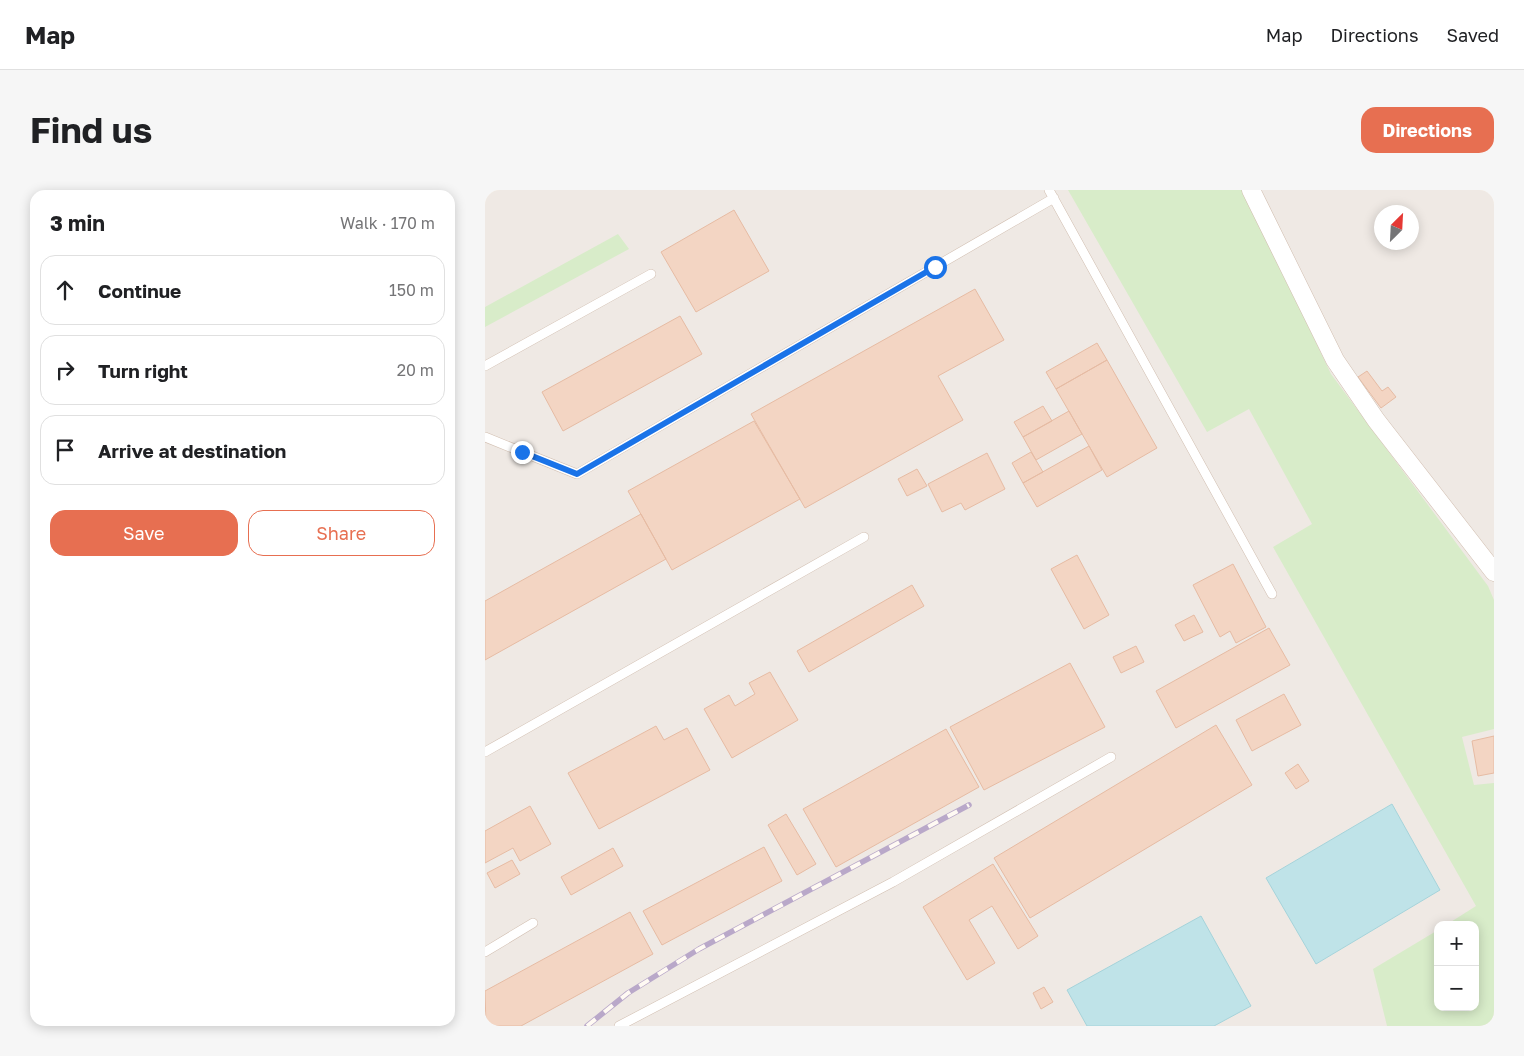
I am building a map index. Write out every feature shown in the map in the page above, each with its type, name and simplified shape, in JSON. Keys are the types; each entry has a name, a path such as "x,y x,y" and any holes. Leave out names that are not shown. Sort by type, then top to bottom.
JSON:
{"street":[{"path":"1251,190 1335,360 1376,420 1494,572"}],"lane":[{"path":"485,437 577,474 1051,194 1272,594"},
{"path":"485,366 651,274"},
{"path":"485,752 864,537"},
{"path":"619,1026 893,882 1111,757"},
{"path":"485,952 533,923"}],"shaded area":[{"path":"485,190 1494,190 1494,1026 485,1026"}],"green space":[{"path":"1068,190 1243,190 1331,374 1488,586 1494,600 1494,729 1462,737 1474,785 1494,783 1494,1026 1387,1026 1373,969 1434,932 1434,1011 1479,1011 1479,921 1452,921 1476,906 1273,547 1312,524 1249,409 1207,432"},
{"path":"618,234 629,249 485,327 485,307"}],"water":[{"path":"1392,804 1440,890 1316,964 1266,878"},
{"path":"1201,916 1251,1006 1214,1026 1087,1026 1067,990"}],"building":[{"path":"734,210 769,271 696,312 661,252"},
{"path":"975,289 1004,340 938,376 963,420 805,508 751,414"},
{"path":"680,316 702,354 563,431 542,392"},
{"path":"1097,343 1107,360 1056,389 1046,372"},
{"path":"1107,360 1157,448 1107,477 1056,389"},
{"path":"1367,371 1382,391 1388,387 1396,397 1381,408 1358,377"},
{"path":"1043,406 1052,421 1023,437 1014,422"},
{"path":"1069,411 1082,434 1036,460 1023,437"},
{"path":"754,421 800,499 672,570 628,491"},
{"path":"1089,446 1102,470 1037,507 1023,483"},
{"path":"1031,452 1043,472 1023,483 1012,463"},
{"path":"987,453 1005,489 965,510 961,503 942,512 928,484"},
{"path":"917,469 927,486 907,496 898,479"},
{"path":"641,514 666,559 485,660 485,601"},
{"path":"1077,555 1109,615 1084,629 1051,569"},
{"path":"1233,564 1266,627 1236,643 1230,631 1220,637 1193,585"},
{"path":"912,585 924,606 809,672 797,651"},
{"path":"1194,615 1203,632 1184,641 1175,625"},
{"path":"1269,628 1290,665 1176,728 1156,691"},
{"path":"1136,646 1144,662 1121,673 1113,657"},
{"path":"1070,663 1105,727 984,790 950,727"},
{"path":"770,672 798,720 732,758 704,709 729,695 735,706 755,694 749,683"},
{"path":"1284,694 1301,725 1252,751 1236,720"},
{"path":"1216,725 1252,785 1030,918 994,858"},
{"path":"656,726 664,740 687,728 710,770 599,829 568,773"},
{"path":"946,729 979,787 836,867 803,809"},
{"path":"1494,736 1494,773 1478,776 1472,741"},
{"path":"1298,764 1309,781 1296,789 1285,773"},
{"path":"530,806 551,844 520,861 513,848 485,863 485,831"},
{"path":"786,814 816,864 797,875 768,825"},
{"path":"764,847 782,881 662,945 643,911"},
{"path":"613,848 623,866 571,895 561,877"},
{"path":"512,860 520,874 495,888 487,873"},
{"path":"993,864 1038,936 1018,949 992,906 969,920 995,963 967,980 923,907"},
{"path":"630,912 653,954 521,1026 486,1026 485,991"},
{"path":"1044,987 1053,1002 1041,1009 1033,993"}],"railway":[{"path":"587,1026 628,993 699,949 969,805"}],"route":[{"path":"522,452 577,474 935,267"}]}
